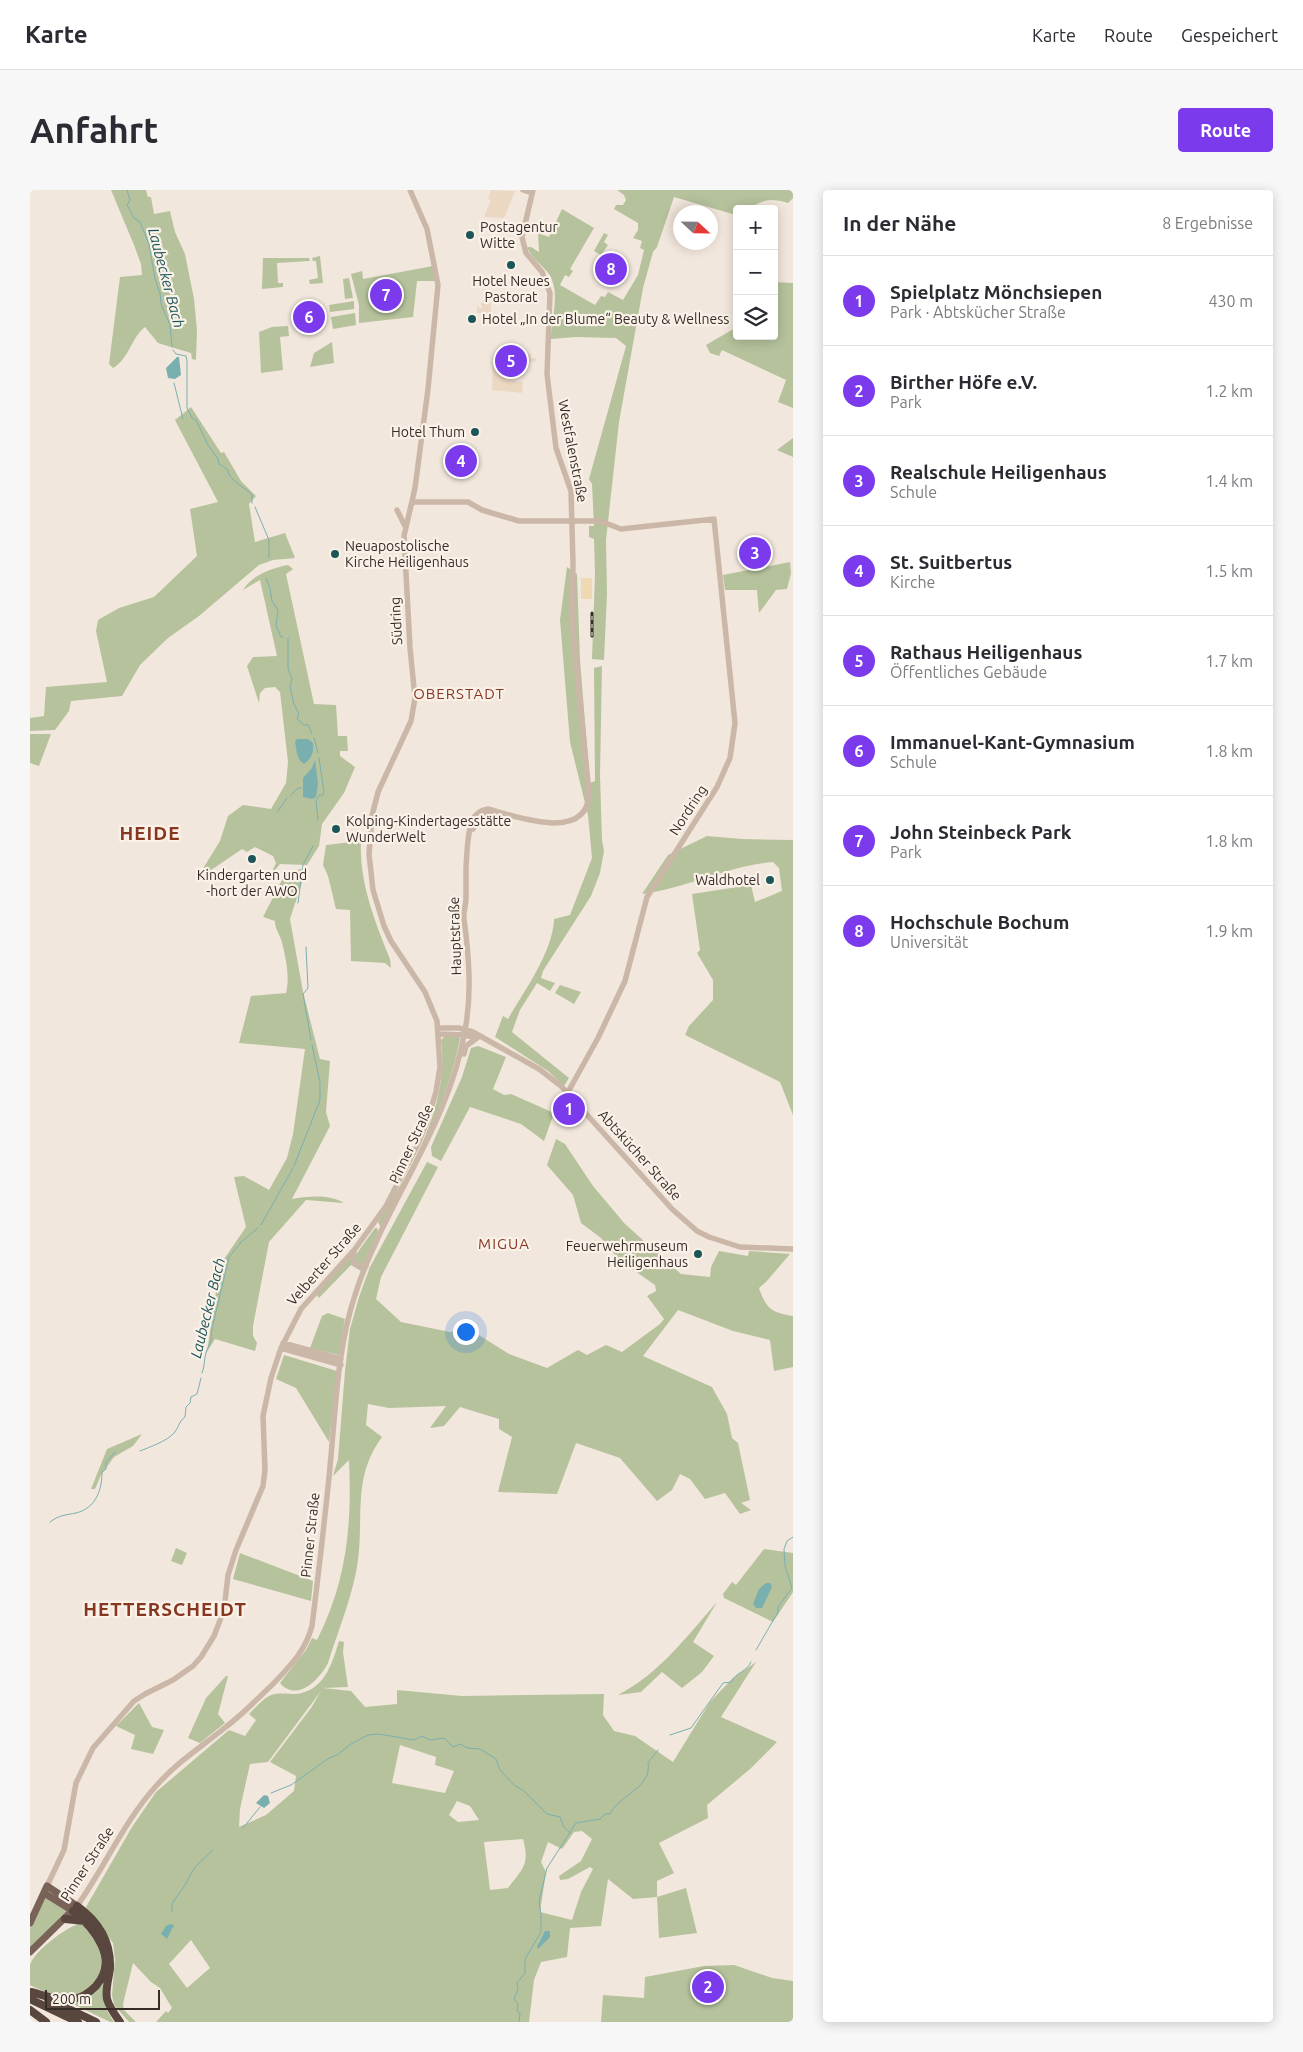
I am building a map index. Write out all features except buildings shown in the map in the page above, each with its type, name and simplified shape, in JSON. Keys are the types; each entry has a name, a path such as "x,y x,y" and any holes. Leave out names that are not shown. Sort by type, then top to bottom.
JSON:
{"highway":[{"path":"31,1994 73,1999 82,1997 96,1986 101,1979 106,1959 96,1933 75,1908"},
{"path":"75,1908 100,1929 108,1945 110,1967 107,1998 120,2022"},
{"path":"65,1920 85,1921"},
{"path":"31,1994 78,2022"},
{"path":"31,1994 96,2022"},
{"path":"30,2010 46,2022"}],"main road":[{"path":"45,1890 75,1908"},
{"name":"Velberter Straße","path":"30,1923 45,1890"},
{"name":"Pinner Straße","path":"30,1952 65,1920 75,1908"}],"street":[{"name":"Südring","path":"410,190 427,229 438,285 428,389 412,502 404,536 409,639 415,685 414,704 410,723 378,792 370,830 369,865 373,890 384,926 391,941 425,992 439,1031"},
{"path":"523,190 533,192"},
{"name":"Westfalenstraße","path":"503,813 553,822 566,822 574,820 582,814 588,804 589,793 572,620 573,522 571,491 556,448 547,382 546,353 549,290 542,272 528,257 522,242 524,222 533,192"},
{"path":"412,502 471,503 482,510 519,521 573,522"},
{"path":"396,510 405,526"},
{"name":"Nordring","path":"568,1092 598,1038 625,981 647,897 717,787 730,758 734,723 714,519 624,529 603,522 573,522"},
{"name":"Hauptstraße","path":"465,1032 469,994 464,919 466,861 472,822 476,814 481,810 488,809 503,813"},
{"name":"Hauptstraße","path":"470,835 475,824 482,816 490,813 503,813"},
{"name":"Abtskücher Straße","path":"439,1031 465,1032 539,1069 568,1092 672,1209 698,1231 709,1237 740,1247 793,1249"},
{"name":"Velberter Straße","path":"45,1890 64,1850 76,1783 93,1748 134,1701 173,1680 193,1666 208,1647 220,1624 224,1610 228,1575 234,1556 264,1486 263,1416 269,1385 282,1346 301,1308 355,1249 376,1222 406,1170 433,1106 439,1078 439,1031"},
{"name":"Pinner Straße","path":"75,1908 93,1883 133,1815 151,1791 178,1765 248,1709 289,1667 305,1646 312,1626 346,1327 366,1266 421,1154 445,1100 465,1032"},
{"path":"445,1100 455,1084 466,1046 481,1039"},
{"path":"376,1222 382,1232"},
{"path":"355,1249 352,1258 354,1263 358,1266 366,1266"},
{"path":"282,1346 341,1362"}],"green space":[{"path":"111,190 146,190 148,197 151,197 154,214 170,211 175,232 185,254 194,299 197,330 196,360 192,359 191,353 158,343 145,327 136,337 123,359 113,368 109,364 120,277 142,275 141,264"},
{"path":"617,190 793,190 793,198 788,203 771,200 756,205 733,205 733,214 718,210 718,205 702,205 674,197 657,247 653,252 643,288 619,422 606,540 607,594 604,660 592,659 595,574 594,539 589,537 589,526 594,526 592,484 589,479 626,346 616,338 575,337 551,339 555,298 553,281 527,247 531,247 539,252 538,233 549,237 562,209 594,228 570,269 573,271 569,277 565,275 560,285 595,305 601,296 605,297 608,292 623,300 638,275 644,250 640,248 642,241 633,238 638,230 638,223 614,209 616,205 623,205 626,200 624,195"},
{"path":"604,233 608,235 604,242 608,245 601,255 594,251"},
{"path":"320,256 323,283 310,284 309,280 318,278 316,261 313,261 312,258"},
{"path":"263,258 309,258 310,261 277,263 278,283 283,283 283,287 262,289"},
{"path":"433,266 435,281 417,281 413,317 359,323 359,305 351,274 362,271 363,279"},
{"path":"349,278 353,298 345,299 343,279"},
{"path":"778,282 793,283 793,408 778,402 786,380 722,350 719,356 710,353 706,345 733,329 733,340 778,340"},
{"path":"354,301 354,309 330,312 329,305"},
{"path":"355,313 356,325 333,329 331,317"},
{"path":"288,326 289,336 280,337 283,370 261,373 259,332 272,327"},
{"path":"332,342 334,363 310,367 314,353"},
{"path":"191,407 221,453 224,452 241,481 256,496 249,504 255,542 285,533 295,558 273,560 259,565 199,616 168,638 140,665 122,696 71,701 69,711 55,730 30,731 30,718 44,716 46,687 107,682 96,631 98,620 119,608 154,597 197,556 190,509 218,502 175,420"},
{"path":"793,438 793,457 777,450"},
{"path":"790,562 791,573 787,589 776,590 759,613 757,590 725,590 723,575"},
{"path":"288,565 293,569 286,574 314,704 336,705 338,736 347,736 348,751 340,751 340,756 355,767 344,793 322,824 319,846 307,865 280,864 270,876 276,863 273,856 255,847 247,852 242,849 201,877 199,875 220,841 228,816 243,805 271,809 286,783 288,762 280,692 275,687 265,688 260,693 259,703 247,666 253,657 277,656 260,580 243,590 257,576 275,568"},
{"path":"567,567 577,574 580,660 590,783 595,781 594,668 602,666 600,775 604,851 600,873 591,896 543,971 541,978 555,983 550,991 537,983 520,1010 512,1032 569,1078 564,1086 548,1071 495,1037 503,1016 508,1019 543,958 549,945 554,919 570,915 592,858 588,815 570,742 560,620"},
{"path":"30,734 51,734 39,766 30,763"},
{"path":"707,836 793,840 793,1115 780,1082 685,1035 689,1026 713,1000 713,980 697,953 700,950 692,894 751,885 755,902 782,891 779,868 773,862 756,864 675,887 642,894 668,855"},
{"path":"361,841 365,887 390,959 391,968 385,963 351,961 350,910 336,909 328,876 323,865 326,845"},
{"path":"307,867 290,919 303,992 320,1059 330,1061 326,1112 330,1126 292,1199 326,1197 344,1203 306,1200 269,1242 253,1326 253,1336 257,1343 255,1351 215,1339 207,1352 220,1265 246,1227 234,1177 244,1176 269,1190 287,1158 293,1134 305,1049 239,1043 251,996 286,993 288,981 287,968 281,940 275,921 263,917 285,874"},
{"path":"560,985 581,992 574,1004 555,993"},
{"path":"444,1037 459,1037 460,1039 454,1064 427,1136 381,1228 378,1222 415,1159 434,1112 440,1089 441,1040"},
{"path":"478,1046 506,1057 493,1089 504,1095 511,1094 554,1113 544,1141 521,1124 470,1107 441,1161 432,1156 431,1147 462,1077 471,1048"},
{"path":"569,1103 577,1113 571,1120 565,1117 562,1111"},
{"path":"556,1139 565,1144 593,1186 625,1224 681,1274 710,1277 711,1267 719,1251 748,1256 749,1251 790,1254 759,1288 770,1308 779,1313 793,1316 793,1367 774,1371 770,1340 733,1331 678,1310 643,1356 712,1387 727,1414 732,1438 738,1443 750,1500 741,1503 751,1510 740,1514 725,1493 705,1499 690,1479 680,1474 672,1490 657,1501 620,1458 576,1443 557,1494 498,1492 512,1437 499,1429 499,1419 460,1407 444,1426 430,1428 446,1406 389,1408 368,1404 366,1425 382,1437 372,1453 366,1468 361,1500 357,1567 351,1591 328,1663 320,1676 301,1690 287,1689 280,1683 306,1650 312,1638 317,1640 327,1618 341,1574 345,1552 350,1484 349,1460 333,1476 338,1459 350,1329 370,1267 427,1162 438,1167 381,1277 376,1299 401,1322 450,1332 471,1330 509,1354 547,1368 578,1350 587,1355 606,1345 622,1352 664,1319 647,1296 656,1291 655,1285 619,1260 601,1238 581,1223 573,1195 547,1165"},
{"path":"375,1228 378,1231 364,1264 357,1264 354,1258"},
{"path":"351,1257 363,1268 361,1271 351,1265 319,1298 316,1294"},
{"path":"328,1313 345,1319 339,1355 310,1348 322,1316"},
{"path":"284,1355 337,1371 329,1442 296,1388 276,1379"},
{"path":"142,1434 133,1446 114,1457 101,1475 95,1489 91,1489 107,1449"},
{"path":"176,1548 187,1553 182,1565 171,1561"},
{"path":"764,1549 793,1553 793,1592 773,1622 724,1598 723,1594 732,1582 736,1585"},
{"path":"240,1553 313,1581 311,1601 233,1579"},
{"path":"717,1602 693,1642 714,1656 702,1672 682,1688 662,1672 641,1692 618,1695 647,1676 672,1653"},
{"path":"339,1641 344,1642 343,1652 348,1687 323,1688 351,1691 365,1707 397,1704 397,1690 462,1696 604,1694 603,1715 614,1731 635,1736 673,1762 710,1702 732,1679 756,1662 721,1717 777,1742 750,1769 707,1805 708,1818 659,1843 674,1873 657,1881 657,1897 633,1899 608,1879 601,1926 570,1928 567,1957 541,1962 534,1980 529,2022 156,2022 166,2011 168,2013 172,2008 160,1988 151,1982 133,1963 123,2004 124,2010 136,2022 129,2022 114,2005 112,1995 115,1959 113,1943 86,1907 132,1827 156,1792 229,1730 245,1736 256,1720 249,1714 266,1698 275,1694 306,1692 314,1688 330,1667","holes":["321,1691 311,1708 270,1762 296,1776 294,1791 266,1815 239,1827 240,1809 250,1764 268,1762","400,1745 436,1757 435,1765 454,1771 445,1793 392,1783","457,1801 470,1806 479,1820 458,1822 449,1815","582,1831 592,1839 581,1861 559,1876 560,1880 568,1879 590,1867 593,1869 581,1892 572,1920 540,1912 546,1872 541,1862 548,1842 562,1849 574,1832","523,1839 526,1855 524,1866 508,1888 490,1890 484,1842","191,1940 210,1968 187,1988 169,1964"]},
{"path":"228,1676 218,1714 225,1723 200,1743 188,1738 206,1698"},
{"path":"139,1703 152,1727 164,1730 153,1754 131,1749 135,1735 116,1726"},
{"path":"686,1888 697,1933 659,1938 657,1897"},
{"path":"45,1897 69,1910 30,1948 30,1929"},
{"path":"80,1923 88,1929 101,1955 98,1980 92,1989 83,1994 62,1996 30,1985 30,1965 33,1959 60,1934"},
{"path":"734,1965 772,1978 793,1981 793,2022 601,2022 603,1995 644,1998 645,1977 704,1966"},
{"path":"104,1983 104,2004 114,2022 110,2022 69,2002 88,1996"}],"sand":[{"path":"581,578 592,578 592,599 581,599"}],"shaded area":[{"path":"491,190 515,191 504,218 484,217 491,200 488,199"},
{"path":"481,302 491,303 491,314 477,313 477,305 479,308 482,308"},
{"path":"516,352 530,353 531,358 536,358 536,361 530,362 529,366 524,367 520,371 514,371 515,360 507,359 505,380 523,382 522,393 492,390 493,354 515,356"}],"water":[{"path":"179,357 181,375 175,379 168,378 166,368"},
{"path":"297,739 308,739 313,743 312,755 304,764 297,754 295,742"},
{"path":"315,760 318,784 316,797 312,799 303,797 303,778 312,768"},
{"path":"766,1583 770,1583 772,1587 762,1608 756,1608 753,1604 759,1589"},
{"path":"264,1795 268,1796 270,1803 264,1808 256,1803"},
{"path":"174,1925 167,1939 161,1934 166,1926"},
{"path":"545,1931 550,1931 550,1937 538,1949 537,1947"}],"waterway":[{"name":"Laubecker Bach","path":"127,190 130,200 127,205 134,218 140,222 149,244 161,304 170,325 172,347"},
{"path":"150,245 162,249"},
{"name":"Laubecker Bach","path":"173,350 176,354 186,356 187,408 192,418 196,420 219,464 227,469 234,481 252,495 252,503"},
{"path":"174,383 183,419"},
{"name":"Laubecker Bach","path":"255,507 269,540 269,558"},
{"name":"Laubecker Bach","path":"266,578 272,601 278,610 276,626 281,637 283,637"},
{"name":"Laubecker Bach","path":"288,638 288,668 292,679 290,687 294,704 299,714 297,719 304,725 308,725 312,734"},
{"name":"Laubecker Bach","path":"314,738 318,753"},
{"name":"Laubecker Bach","path":"318,820 316,801 319,795 323,795 324,792 319,758"},
{"path":"291,795 298,788 302,788"},
{"path":"278,811 287,798"},
{"name":"Laubecker Bach","path":"298,903 303,865 313,846"},
{"name":"Laubecker Bach","path":"306,947 308,988 303,994 311,1040"},
{"name":"Laubecker Bach","path":"294,1166 320,1100 320,1082 312,1045"},
{"name":"Laubecker Bach","path":"261,1225 293,1168"},
{"name":"Laubecker Bach","path":"202,1373 206,1353 211,1341 211,1333 229,1257 241,1242 258,1228"},
{"name":"Laubecker Bach","path":"140,1451 163,1441 174,1433 181,1420 185,1417 186,1407 190,1403 191,1397 197,1394 201,1378"},
{"name":"Laubecker Bach","path":"50,1522 60,1517 83,1511 93,1503 99,1492 102,1472 106,1469 106,1462 115,1452"},
{"path":"756,1650 778,1612 778,1607 792,1588 785,1566 784,1549 787,1541 793,1537"},
{"path":"670,1735 691,1728 723,1683 731,1682 751,1662"},
{"path":"271,1793 291,1785 329,1758 368,1735 379,1734 414,1740 422,1736 430,1740 444,1738 453,1747 461,1744 467,1748 480,1749 496,1759 500,1770 514,1785 524,1791 547,1814 560,1817 564,1827 570,1833"},
{"path":"519,2022 520,2013 517,2011 518,2004 514,1999 518,1989 517,1983 525,1973 525,1959 541,1932 539,1901 547,1868 576,1823 600,1819 605,1814 610,1814 620,1801 640,1785 648,1772 648,1763 658,1750"},
{"path":"243,1828 260,1807"},
{"path":"172,1912 172,1904 196,1866 213,1850"}],"railway":[{"path":"592,613 592,636"}],"place":[{"name":"Postagentur Witte","path":"470,235"},
{"name":"Hotel Neues Pastorat","path":"511,265"},
{"name":"Hochschule Bochum","path":"611,269"},
{"name":"John Steinbeck Park","path":"386,295"},
{"name":"Immanuel-Kant-Gymnasium","path":"309,317"},
{"name":"Hotel „In der Blume“ Beauty & Wellness","path":"472,319"},
{"name":"Rathaus Heiligenhaus","path":"511,361"},
{"name":"Hotel Thum","path":"475,432"},
{"name":"St. Suitbertus","path":"461,461"},
{"name":"Realschule Heiligenhaus","path":"755,553"},
{"name":"Neuapostolische Kirche Heiligenhaus","path":"335,554"},
{"name":"Kolping-Kindertagesstätte WunderWelt","path":"336,829"},
{"name":"Kindergarten und -hort der AWO","path":"252,859"},
{"name":"Waldhotel","path":"770,880"},
{"name":"Spielplatz Mönchsiepen","path":"569,1109"},
{"name":"Feuerwehrmuseum Heiligenhaus","path":"698,1254"},
{"name":"Birther Höfe e.V.","path":"708,1987"}],"district":[{"name":"OBERSTADT","path":"459,694"},
{"name":"HEIDE","path":"150,833"},
{"name":"MIGUA","path":"504,1244"},
{"name":"HETTERSCHEIDT","path":"165,1609"}]}
